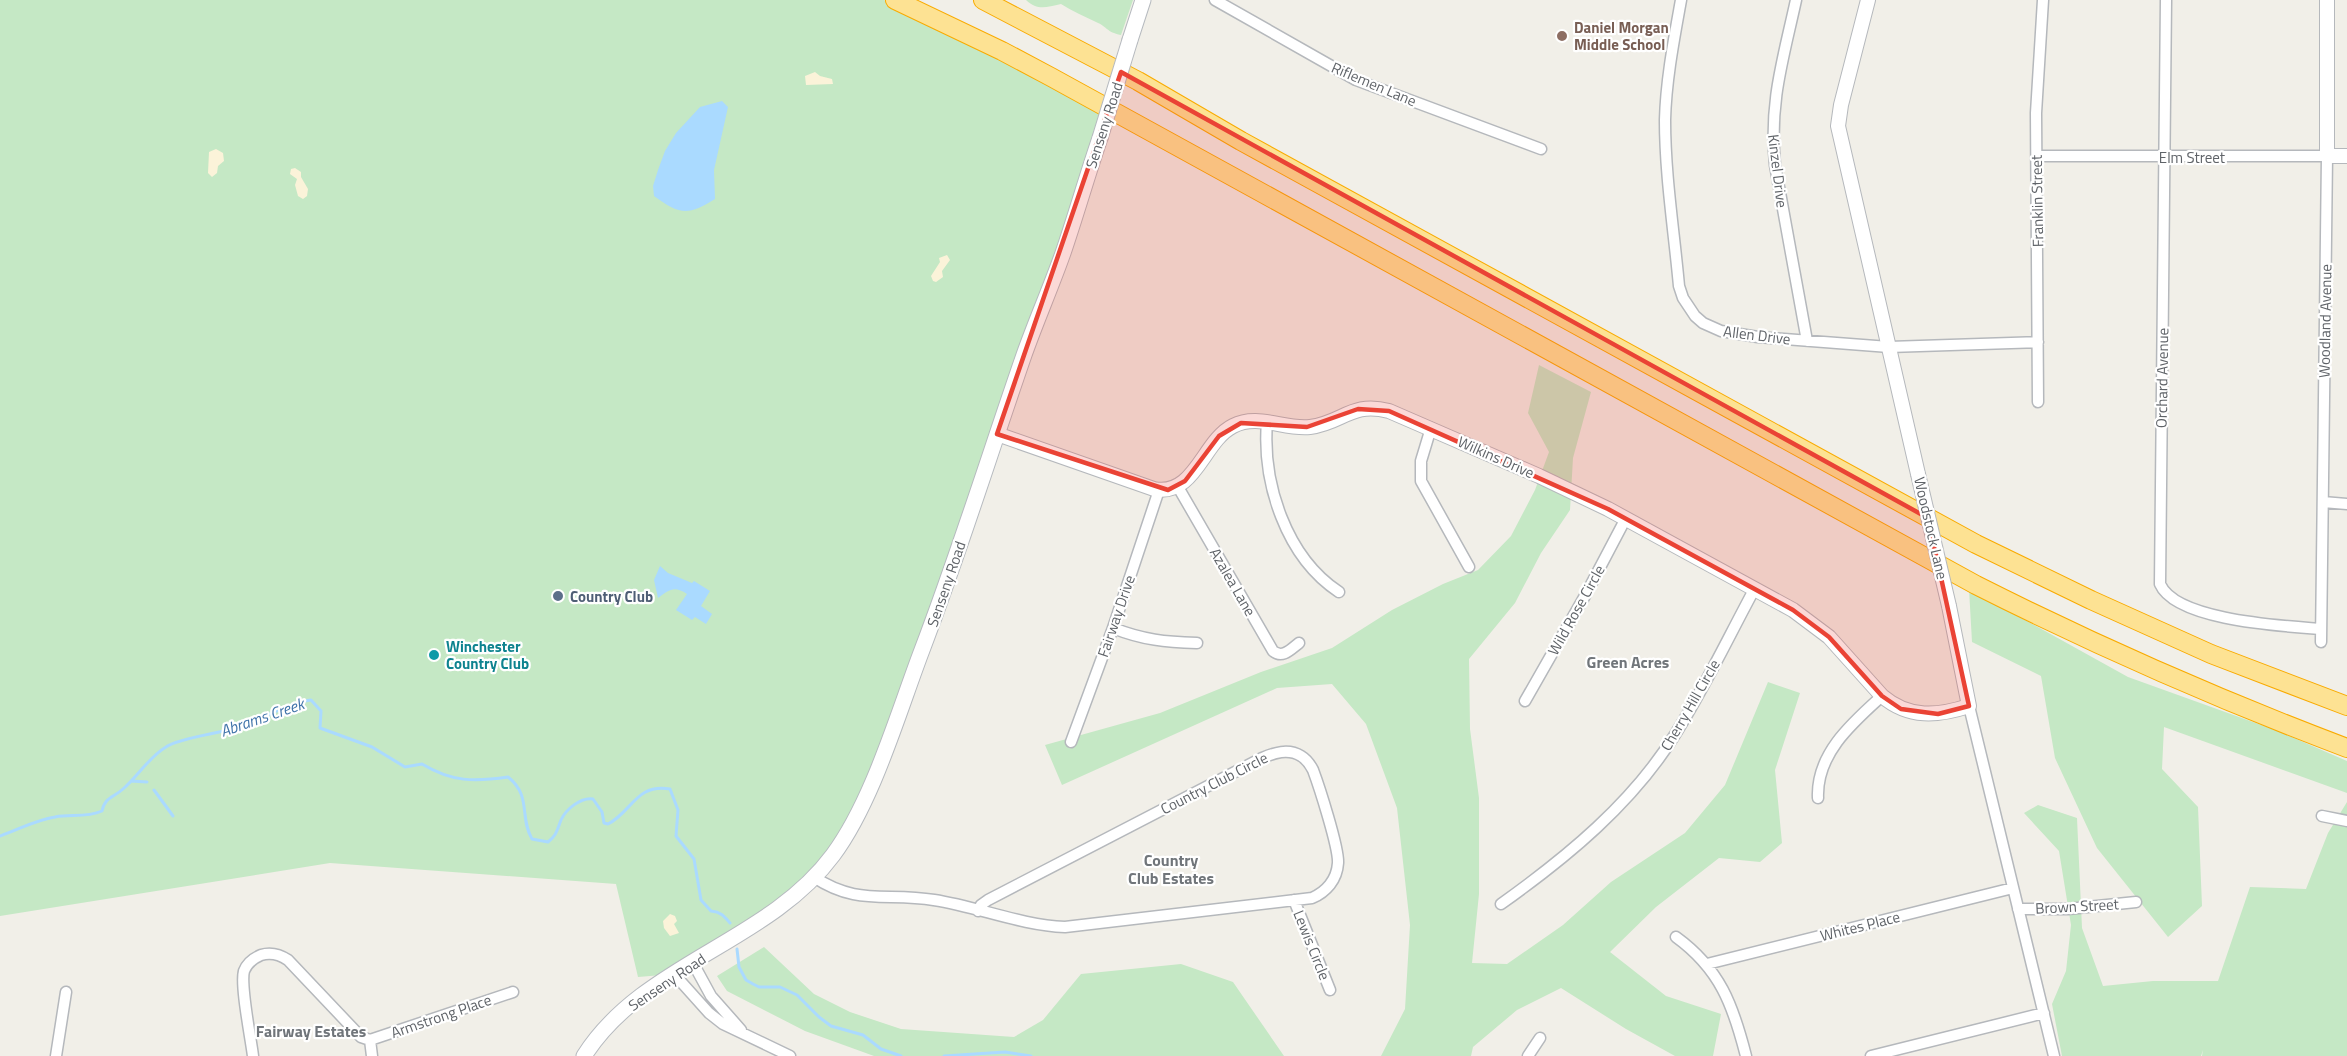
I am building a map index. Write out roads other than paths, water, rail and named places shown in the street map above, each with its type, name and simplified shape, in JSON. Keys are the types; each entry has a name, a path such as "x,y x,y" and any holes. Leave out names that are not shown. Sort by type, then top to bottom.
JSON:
{"highway":[{"path":"895,0 993,46 1052,77 1976,585 2127,658 2347,748"},
{"path":"983,0 1138,81 1241,141 1976,544 2091,600 2232,663 2347,706"}],"main road":[{"name":"Senseny Road","path":"584,1056 616,1018 635,1002 674,974 771,914 813,877 839,846 872,783 942,598 1025,351 1064,250 1143,0"}],"street":[{"name":"Riflemen Lane","path":"1215,0 1356,80 1541,149"},
{"name":"Allen Drive","path":"1681,0 1665,119 1679,286 1683,298 1695,316 1713,329 1758,337 1807,341 1889,347 2038,342"},
{"name":"Kinzel Drive","path":"1796,0 1775,95 1773,141 1775,165 1807,341"},
{"name":"Woodstock Lane","path":"1868,0 1841,105 1838,126 1949,606 1969,706 2054,1056"},
{"name":"Franklin Street","path":"2038,402 2036,113 2043,0"},
{"name":"Orchard Avenue","path":"2166,0 2160,584 2166,594 2178,602 2218,616 2248,622 2321,629"},
{"name":"Woodland Avenue","path":"2321,642 2327,0"},
{"name":"Elm Street","path":"2037,156 2347,156"},
{"name":"Wilkins Drive","path":"1178,486 1189,477 1225,431 1248,421 1307,427 1329,422 1350,411 1368,408 1389,411 1539,476 1626,518 1793,610 1829,637 1891,704 1912,713 1938,714 1969,706"},
{"path":"1268,422 1267,463 1276,505 1304,557 1328,585 1339,592"},
{"path":"1431,428 1421,461 1421,481 1469,567"},
{"path":"997,434 1159,490 1178,486"},
{"name":"Azalea Lane","path":"1178,486 1273,651 1280,655 1285,654 1299,643"},
{"name":"Fairway Drive","path":"1071,742 1113,628 1159,490"},
{"path":"2323,502 2347,504"},
{"name":"Wild Rose Circle","path":"1525,701 1626,518"},
{"name":"Cherry Hill Circle","path":"1501,904 1593,831 1642,780 1677,733 1755,588"},
{"path":"1113,628 1136,637 1197,643"},
{"path":"1818,798 1817,788 1833,747 1849,726 1882,696"},
{"name":"Country Club Circle","path":"813,877 840,892 857,897 919,898 1025,923 1065,927 1312,898 1326,890 1336,875 1338,858 1309,763 1298,754 1283,751 1262,758 988,900 981,905 978,911"},
{"path":"2322,816 2347,821"},
{"name":"Whites Place","path":"1707,964 2013,888"},
{"name":"Lewis Circle","path":"1294,900 1330,990"},
{"name":"Brown Street","path":"2018,909 2068,909 2136,902"},
{"path":"1676,937 1707,964 1725,991 1746,1056"},
{"path":"253,1056 243,978 248,964 258,956 266,954 280,955 288,960 361,1037 369,1040 372,1056"},
{"path":"693,963 701,981 722,1011 750,1038"},
{"path":"674,974 709,1013 734,1031 790,1056"},
{"path":"56,1056 66,992"},
{"name":"Armstrong Place","path":"369,1040 513,992"},
{"path":"1871,1056 2044,1013"},
{"path":"1528,1056 1540,1038"}],"water":[{"path":"722,101 728,107 714,170 715,199 691,211 671,207 654,196 653,186 665,151 676,133 700,107"},
{"path":"660,566 668,573 692,583 694,581 710,591 701,606 712,614 706,624 695,617 692,620 676,610 687,594 682,591 675,589 658,598 654,580"}],"waterway":[{"name":"Abrams Creek","path":"0,836 48,818 102,811 107,800 128,784 154,756 171,744 238,727 291,705 311,700 321,711 320,728 372,747 405,767 422,764 443,774 463,779 484,780 508,777 515,784 523,799 526,823 532,839 548,842 555,835 566,812 584,800 593,799 602,812 604,823 608,824 649,790 670,789 678,810 676,836 694,859 701,900 711,911 722,915 730,923"},
{"path":"131,781 147,782"},
{"path":"154,790 173,816"},
{"name":"Abrams Creek","path":"737,949 739,967 746,980 759,987 780,987 797,995 831,1026 863,1035 881,1049 901,1056"},
{"name":"Abrams Creek","path":"944,1056 1005,1052 1031,1056"}],"place":[{"name":"Daniel Morgan Middle School","path":"1562,36"},
{"name":"Country Club","path":"558,596"},
{"name":"Winchester Country Club","path":"434,655"}],"district":[{"name":"Green Acres","path":"1628,662"},
{"name":"Country Club Estates","path":"1171,869"},
{"name":"Fairway Estates","path":"311,1031"}]}
